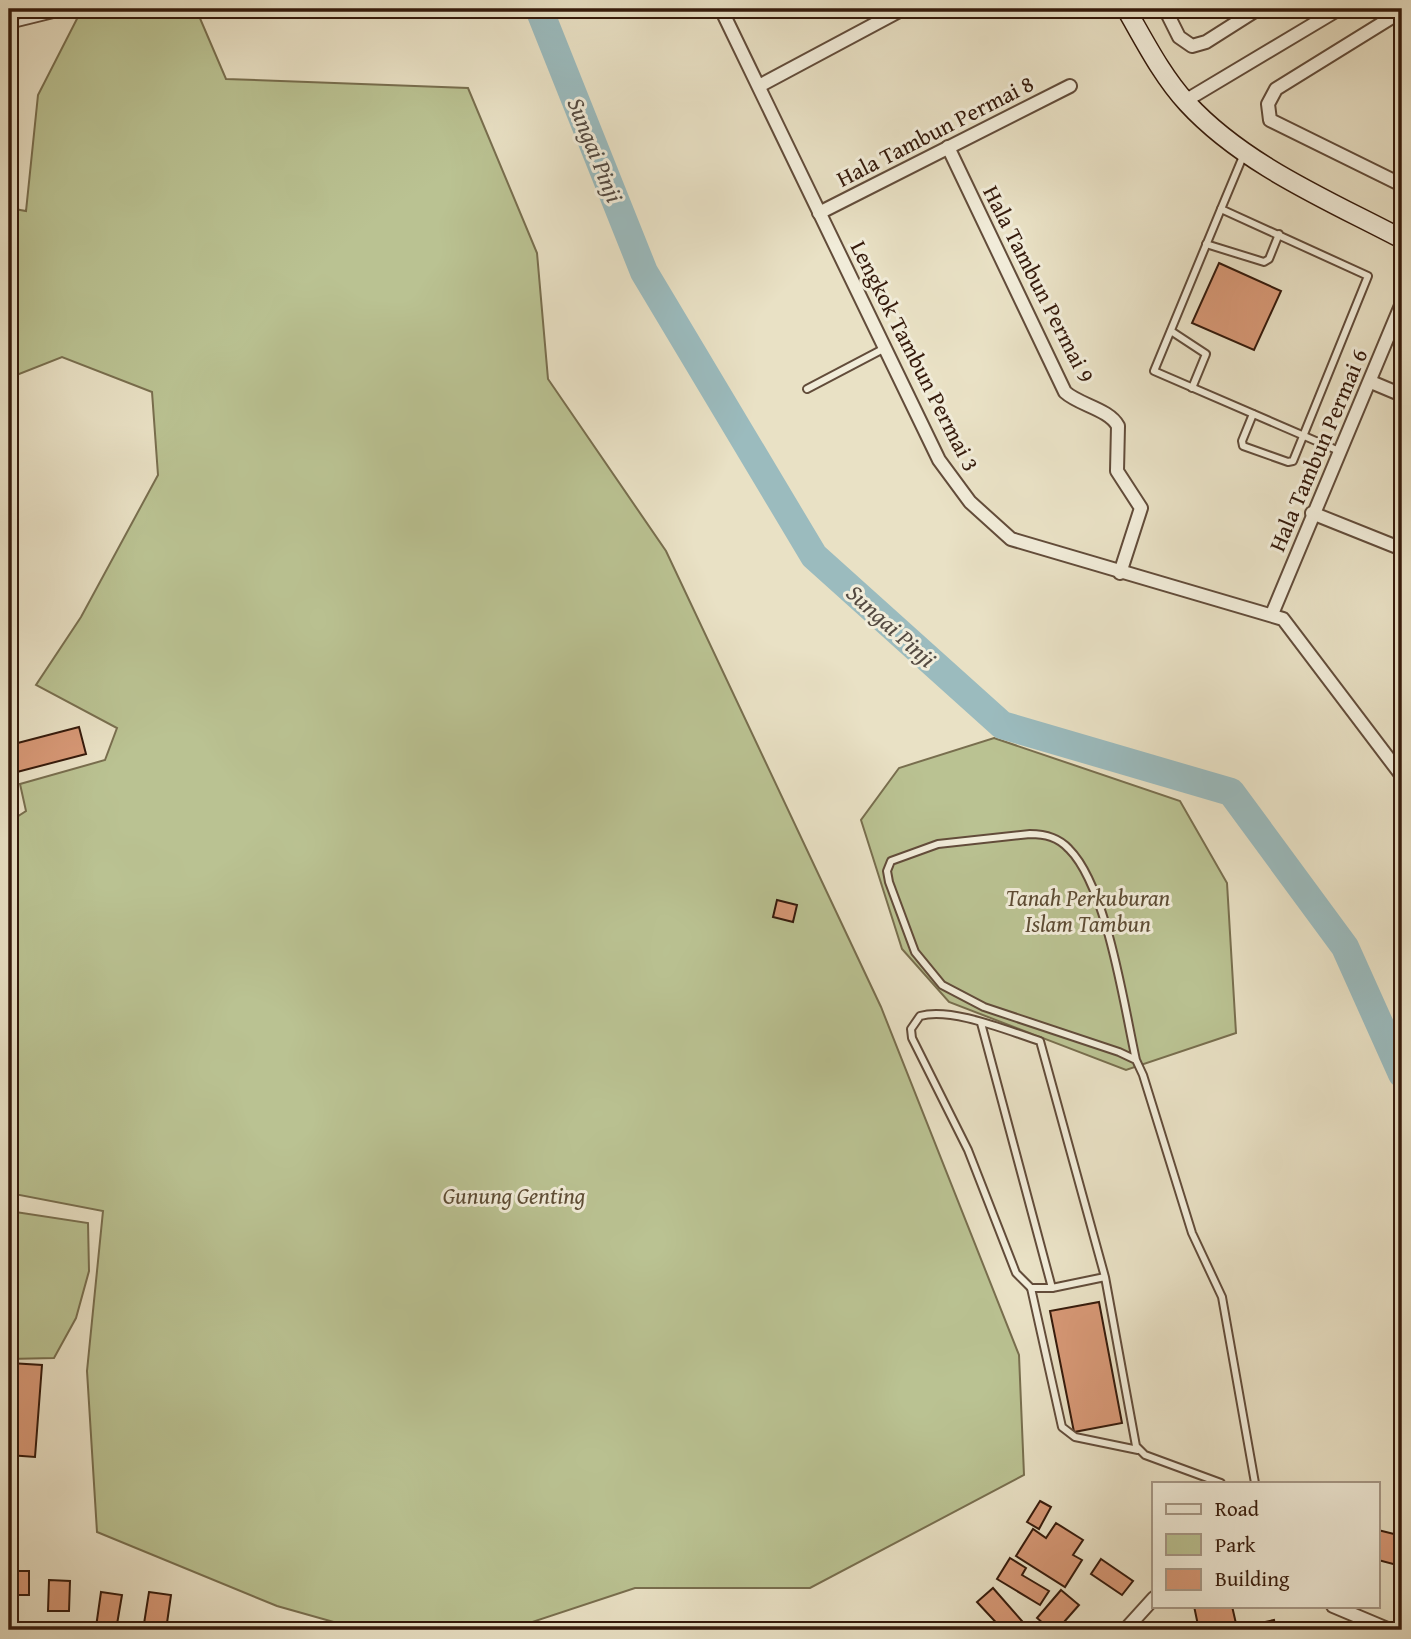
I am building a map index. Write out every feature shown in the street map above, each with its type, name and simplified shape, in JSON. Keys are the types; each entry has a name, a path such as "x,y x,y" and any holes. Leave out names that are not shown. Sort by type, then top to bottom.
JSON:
{"street":[{"name":"Lengkok Tambun Permai 3","path":"722,9 951,481 985,517 1011,539 1283,619 1402,776"},
{"path":"759,86 903,9"},
{"path":"1126,9 1185,101 1216,131 1245,152 1402,239"},
{"path":"1164,9 1179,37 1192,46 1206,42 1258,9"},
{"path":"1185,101 1339,9"},
{"path":"1402,11 1276,89 1268,104 1270,120 1402,185"},
{"name":"Hala Tambun Permai 8","path":"819,213 1070,86"},
{"name":"Hala Tambun Permai 9","path":"948,147 1065,392 1074,400 1111,417 1118,426 1117,471 1141,508 1120,573"},
{"name":"Hala Tambun Permai 6","path":"1272,614 1402,303"},
{"path":"1371,382 1402,395"},
{"path":"1312,513 1402,550"},
{"path":"1125,1630 1152,1600"},
{"path":"1338,1608 1390,1630"}],"lane":[{"path":"9,25 74,9"},
{"path":"1245,152 1154,371 1339,451"},
{"path":"1221,209 1368,275 1305,436 1291,462 1243,446 1242,441 1253,414"},
{"path":"1206,244 1264,262 1269,260 1279,234"},
{"path":"1171,331 1206,354 1192,388"},
{"path":"807,389 885,348"},
{"path":"1136,1060 1103,1045 984,1007 942,985 915,952 889,882 887,871 891,861 938,844 1030,834 1045,834 1071,850 1100,903 1136,1060 1192,1233 1222,1297 1255,1482"},
{"path":"1138,1450 1105,1277 1040,1041 981,1023 931,1013 920,1016 914,1022 912,1038 968,1150 1016,1273 1031,1288 1062,1427 1075,1437 1138,1450 1218,1482"},
{"path":"981,1023 1052,1288"},
{"path":"1031,1288 1052,1288 1105,1277"}],"green space":[{"name":"Gunung Genting","path":"82,9 196,9 226,79 468,88 537,253 548,379 666,551 881,1007 1019,1355 1024,1475 810,1588 635,1588 508,1630 362,1630 277,1606 97,1532 87,1371 103,1211 9,1193 9,822 26,811 20,784 105,760 117,728 36,685 81,617 158,475 152,392 62,357 9,378 9,208 26,211 38,95"},
{"name":"Tanah Perkuburan Islam Tambun","path":"994,738 1180,801 1227,883 1236,1033 1126,1070 949,1002 902,949 861,820 899,768"},
{"path":"9,1211 88,1223 89,1271 76,1318 54,1358 9,1359"}],"building":[{"path":"1219,263 1281,291 1254,350 1192,323"},
{"path":"79,727 86,754 17,772 10,745"},
{"path":"777,900 797,905 793,922 773,917"},
{"path":"1099,1302 1122,1423 1074,1432 1050,1311"},
{"path":"10,1363 42,1365 35,1457 9,1455"},
{"path":"1040,1501 1051,1507 1039,1529 1027,1522"},
{"path":"1056,1523 1083,1540 1073,1555 1082,1560 1065,1587 1016,1556 1033,1529 1046,1538"},
{"path":"1380,1530 1402,1536 1397,1565 1380,1561"},
{"path":"1010,1558 1026,1568 1022,1575 1049,1591 1040,1605 997,1579"},
{"path":"1101,1559 1133,1581 1122,1595 1091,1574"},
{"path":"9,1571 29,1571 29,1595 9,1595"},
{"path":"49,1580 70,1581 69,1611 48,1611"},
{"path":"993,1588 1028,1630 1003,1630 977,1602"},
{"path":"1061,1590 1079,1605 1057,1630 1051,1630 1037,1618"},
{"path":"101,1592 122,1595 116,1630 96,1627"},
{"path":"149,1592 171,1595 166,1630 143,1630"},
{"path":"1194,1608 1232,1608 1237,1628 1274,1620 1276,1630 1199,1630"}],"waterway":[{"name":"Sungai Pinji","path":"539,9 644,272 814,556 1002,725 1231,792 1345,947 1402,1074"}]}
